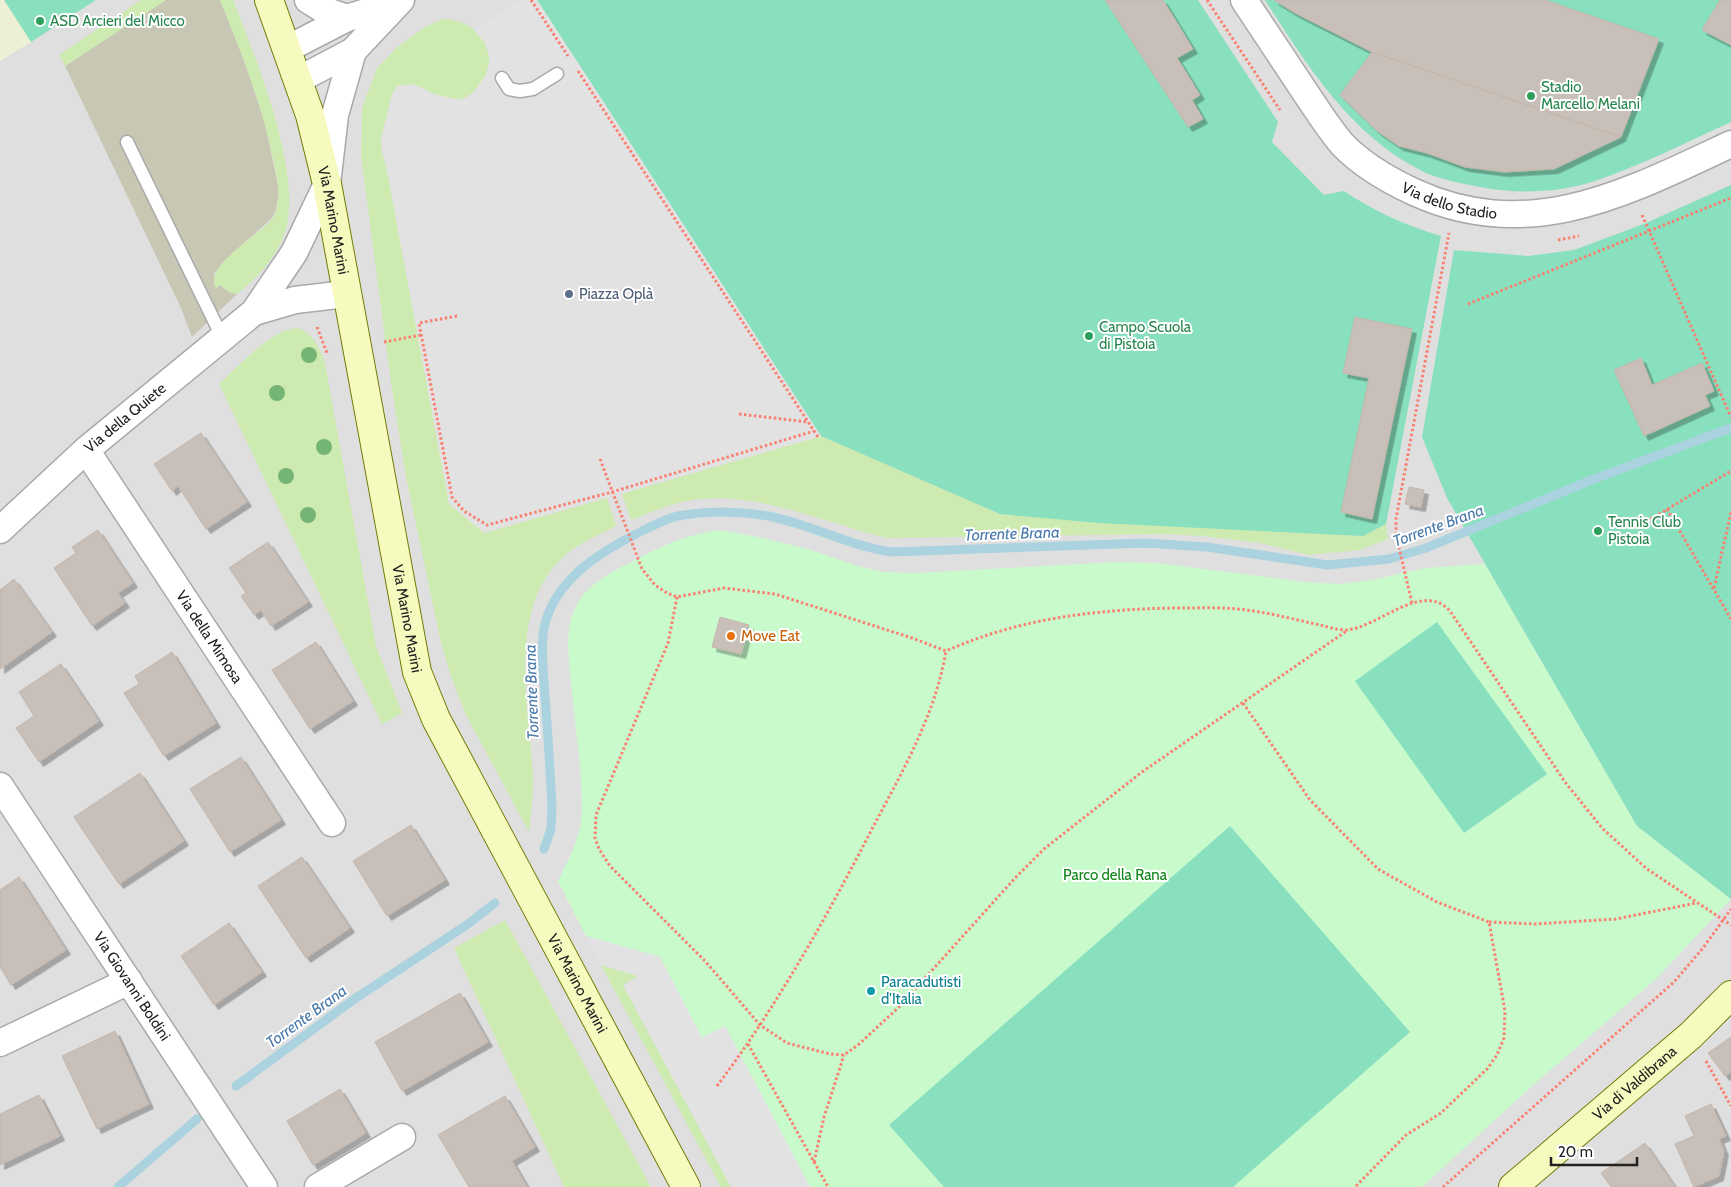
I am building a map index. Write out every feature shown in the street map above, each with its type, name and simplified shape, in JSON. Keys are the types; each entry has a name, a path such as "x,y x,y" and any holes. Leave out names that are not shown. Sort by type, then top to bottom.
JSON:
{"main road":[{"name":"Via Marino Marini","path":"269,0 298,80 327,184 417,672 436,719 686,1187"},
{"name":"Via di Valdibrana","path":"1513,1187 1691,1035 1731,995"}],"street":[{"path":"308,0 324,10 347,18"},
{"path":"287,48 347,18 401,0"},
{"path":"298,80 353,51 401,0"},
{"name":"Via dello Stadio","path":"1244,0 1326,122 1353,154 1403,187 1453,208 1510,215 1560,211 1613,196 1731,144"},
{"name":"Via della Quiete","path":"0,530 86,450 254,312 300,242 327,184 334,115 353,51"},
{"name":"Via della Quiete","path":"254,312 296,300 346,294"},
{"name":"Via della Mimosa","path":"86,450 332,823"},
{"name":"Via Giovanni Boldini","path":"0,786 264,1187"},
{"path":"0,1043 129,981"},
{"path":"318,1187 402,1137"}],"lane":[{"path":"502,78 509,90 527,91 557,74"},
{"path":"127,142 222,337"}],"path":[{"path":"531,0 570,59"},
{"path":"575,67 818,438"},
{"path":"1468,304 1731,198"},
{"path":"1412,603 1396,535 1396,514 1453,208"},
{"path":"1642,215 1731,417"},
{"path":"457,316 419,323 452,498 464,511 487,525 612,492 814,431"},
{"path":"376,343 421,335"},
{"path":"739,414 808,422"},
{"path":"600,460 642,569 655,585 677,596 724,588 776,594 912,638 946,651 984,636 1017,626 1065,615 1107,610 1245,610 1348,630"},
{"path":"1646,522 1731,471"},
{"path":"1667,509 1731,619"},
{"path":"1713,589 1731,512"},
{"path":"677,596 668,642 596,815 595,838 604,858 620,878 710,966 760,1025 787,1043 830,1054 844,1055"},
{"path":"814,1162 824,1116 844,1055 858,1045 899,1007 1016,877 1044,849 1142,772 1348,630 1412,603 1432,600 1446,606 1584,807 1602,828 1647,869 1731,925"},
{"path":"717,1086 760,1025 839,892 904,770 929,717 937,694 946,651"},
{"path":"1243,703 1310,800 1378,869 1437,902 1489,922 1535,924 1616,919 1696,903"},
{"path":"1443,1187 1674,982 1731,909"},
{"path":"1355,1187 1406,1135 1441,1113 1487,1070 1497,1055 1504,1038 1505,1011 1489,922"},
{"path":"748,1044 828,1187"},
{"path":"1708,1065 1731,1106"}],"shaded area":[{"path":"0,0 4,0 31,42 0,61"},
{"path":"96,0 1731,0 1731,1187 0,1187 0,61"},
{"path":"166,0 220,0 242,54 265,123 279,191 276,210 272,218 224,261 214,274 214,284 217,288 220,285 229,292 237,294 192,337 181,308 65,66"},
{"name":"Piazza Oplà","path":"520,0 537,0 821,436 484,533 449,504 381,139 392,94 397,86 412,84 434,94 455,100 464,99 473,93 486,75 490,58 485,43 474,30"},
{"path":"586,936 660,957 702,1038 725,1026 810,1187 731,1187 623,985 638,976 601,965"}],"green space":[{"name":"ASD Arcieri del Micco","path":"4,0 96,0 31,42"},
{"path":"141,0 166,0 65,66 59,55"},
{"path":"220,0 233,0 253,52 274,115 283,148 288,179 289,208 285,232 277,250 266,266 237,294 229,292 220,285 216,288 214,279 217,270 234,251 272,219 277,208 278,190 268,139 257,98"},
{"name":"Campo Scuola di Pistoia","path":"537,0 1198,0 1278,122 1272,142 1324,195 1344,191 1391,217 1441,236 1386,524 1363,536 1099,523 1000,514 821,436"},
{"name":"Stadio Marcello Melani","path":"1265,0 1731,0 1731,122 1628,169 1578,186 1536,191 1508,191 1448,180 1418,169 1393,154 1350,117 1313,72"},
{"path":"443,19 467,25 477,32 484,41 489,63 486,75 475,91 460,100 434,94 419,86 394,90 381,139 382,152 484,533 607,498 616,526 580,545 561,559 544,581 533,606 527,634 525,663 533,779 529,832 466,715 451,677 441,643 406,477 391,383 361,156 362,108 377,68 397,47 425,27"},
{"name":"Tennis Club Pistoia","path":"1731,185 1731,899 1637,826 1447,498 1422,437 1454,250 1528,256 1574,250 1646,223"},
{"path":"298,328 312,337 325,363 376,646 402,713 382,724 219,384 266,341 288,330"},
{"path":"821,436 1000,514 1363,536 1386,524 1388,539 1360,550 1309,555 1260,543 1202,536 1163,534 888,538 764,503 717,498 683,502 631,520 622,494"},
{"name":"Parco della Rana","path":"720,530 808,549 858,566 883,572 915,573 1117,562 1157,563 1304,582 1340,584 1372,580 1425,568 1485,564 1637,826 1731,899 1656,979 1531,1087 1422,1187 810,1187 725,1026 702,1038 660,957 586,936 558,881 580,828 582,809 581,778 568,644 570,624 576,606 594,585 610,573 627,564 676,541"},
{"path":"1437,622 1547,774 1464,833 1355,681"},
{"path":"1230,826 1410,1032 1233,1187 944,1187 889,1125"},
{"path":"505,920 651,1187 564,1187 454,948"},
{"path":"601,965 639,976 623,985 731,1187 721,1187"}],"building":[{"path":"1105,0 1163,0 1193,49 1177,58 1200,95 1192,100 1203,119 1188,127"},
{"path":"1274,0 1545,0 1659,39 1621,137 1372,52 1295,13"},
{"path":"1720,0 1731,0 1731,45 1702,30"},
{"path":"1372,52 1621,137 1554,169 1504,172 1465,167 1427,153 1399,146 1377,131 1340,95"},
{"path":"1355,317 1412,329 1372,519 1341,512 1369,378 1343,373"},
{"path":"1641,358 1652,385 1702,363 1714,391 1705,395 1710,406 1644,436 1614,370"},
{"path":"201,433 247,502 206,529 178,486 172,491 154,464"},
{"path":"1409,487 1424,490 1421,507 1405,504"},
{"path":"98,530 133,583 118,593 125,603 92,626 54,568 76,553 72,547"},
{"path":"268,542 308,602 271,626 261,610 254,615 241,596 246,593 229,568"},
{"path":"14,579 52,632 0,669 0,590"},
{"name":"Move Eat","path":"720,617 749,625 741,654 712,647"},
{"path":"316,642 353,701 310,729 272,670"},
{"path":"172,652 216,723 164,756 124,693 139,684 135,676"},
{"path":"61,664 99,721 39,762 16,728 34,716 19,692"},
{"path":"241,757 281,820 230,852 190,789"},
{"path":"140,773 184,841 119,884 74,817"},
{"path":"411,825 445,880 387,916 353,861"},
{"path":"302,857 350,928 306,958 258,886"},
{"path":"19,877 66,950 11,985 0,967 0,890"},
{"path":"229,923 262,972 214,1005 181,956"},
{"path":"460,993 488,1042 402,1091 375,1042"},
{"path":"115,1031 149,1104 97,1129 62,1056"},
{"path":"1731,1037 1731,1072 1725,1076 1708,1053"},
{"path":"340,1089 366,1133 313,1165 287,1121"},
{"path":"39,1095 60,1136 0,1165 0,1114"},
{"path":"505,1096 535,1147 512,1161 527,1187 469,1187 438,1135"},
{"path":"1711,1104 1726,1136 1719,1139 1724,1151 1719,1176 1694,1187 1675,1144 1694,1136 1685,1116"},
{"path":"1645,1143 1675,1187 1611,1187 1601,1173"}],"waterway":[{"name":"Torrente Brana","path":"544,849 551,829 552,806 542,654 544,628 549,611 568,582 595,559 625,540 668,519 688,514 709,512 762,515 779,518 859,545 892,552 1146,543 1207,547 1328,565 1389,559 1426,548 1594,479 1731,428"},
{"name":"Torrente Brana","path":"236,1086 353,1000 468,924 495,903"},
{"name":"Torrente Brana","path":"118,1187 197,1119"}],"place":[{"name":"ASD Arcieri del Micco","path":"40,21"},
{"name":"Stadio Marcello Melani","path":"1531,96"},
{"name":"Piazza Oplà","path":"569,294"},
{"name":"Campo Scuola di Pistoia","path":"1089,336"},
{"name":"Tennis Club Pistoia","path":"1598,531"},
{"name":"Move Eat","path":"731,636"},
{"name":"Paracadutisti d'Italia","path":"871,991"}]}
